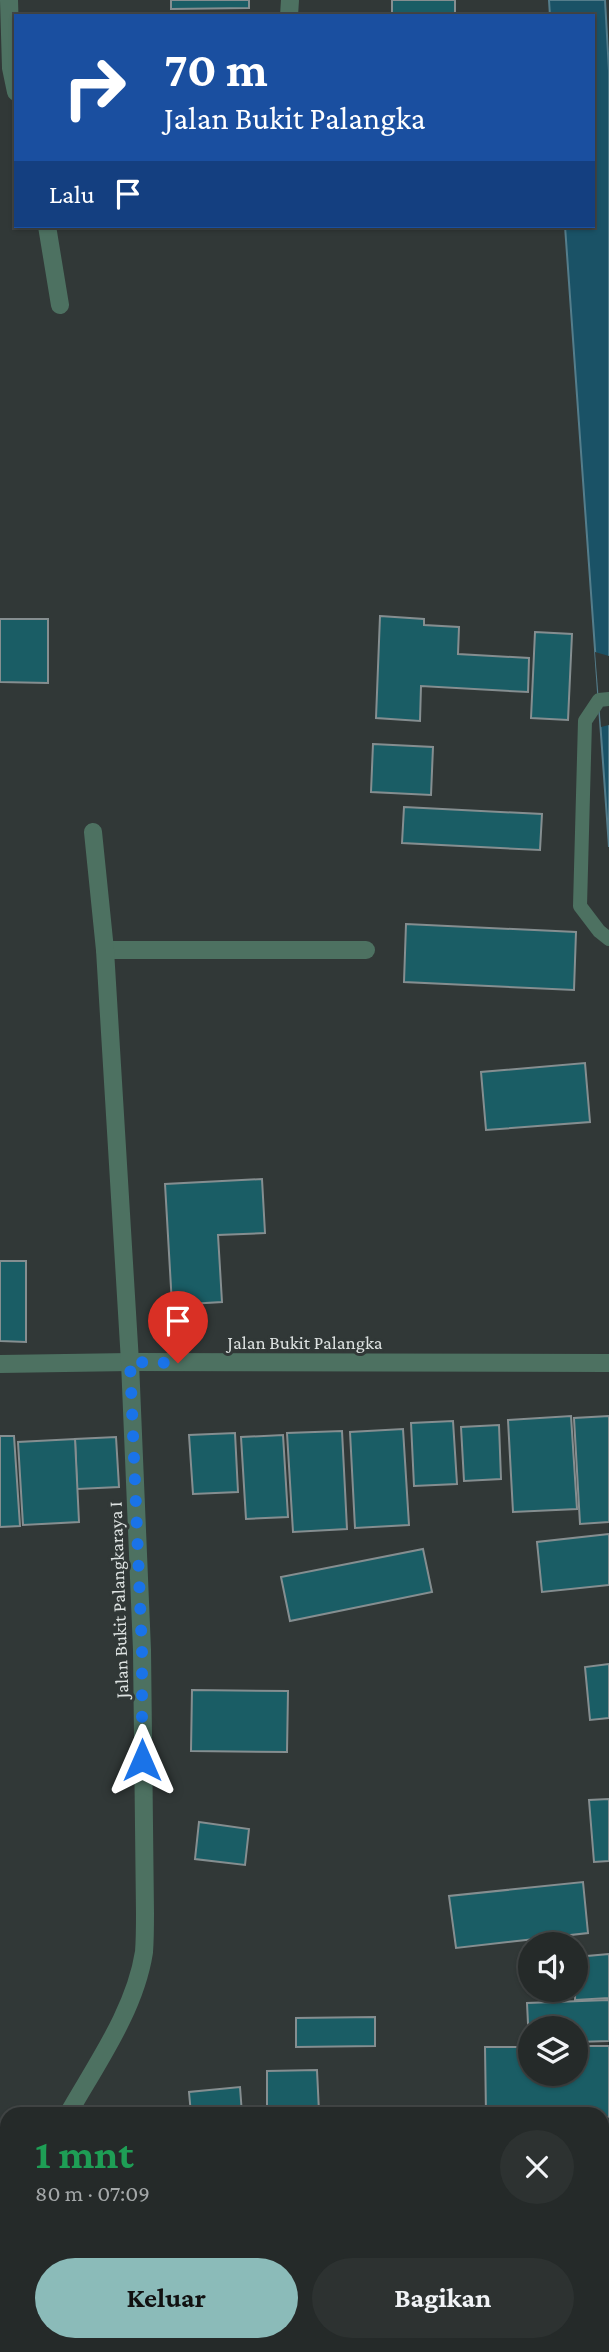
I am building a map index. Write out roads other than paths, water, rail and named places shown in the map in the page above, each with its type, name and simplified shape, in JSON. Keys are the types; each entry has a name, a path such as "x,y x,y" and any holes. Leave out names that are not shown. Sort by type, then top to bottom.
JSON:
{"street":[{"path":"9,0 5,67 14,87"},
{"path":"47,228 60,305"},
{"name":"Jalan Bukit Palangkaraya I","path":"72,2107 122,2018 136,1983 144,1951 145,1913 142,1650 130,1362 105,950 93,832"},
{"path":"105,950 366,950"},
{"name":"Jalan Bukit Palangka","path":"0,1364 609,1363"}],"lane":[{"path":"604,699 585,721 580,906 599,931 609,939"}],"water":[{"path":"549,0 605,0 609,71 609,847 565,228 595,228 595,14 550,14"}]}
